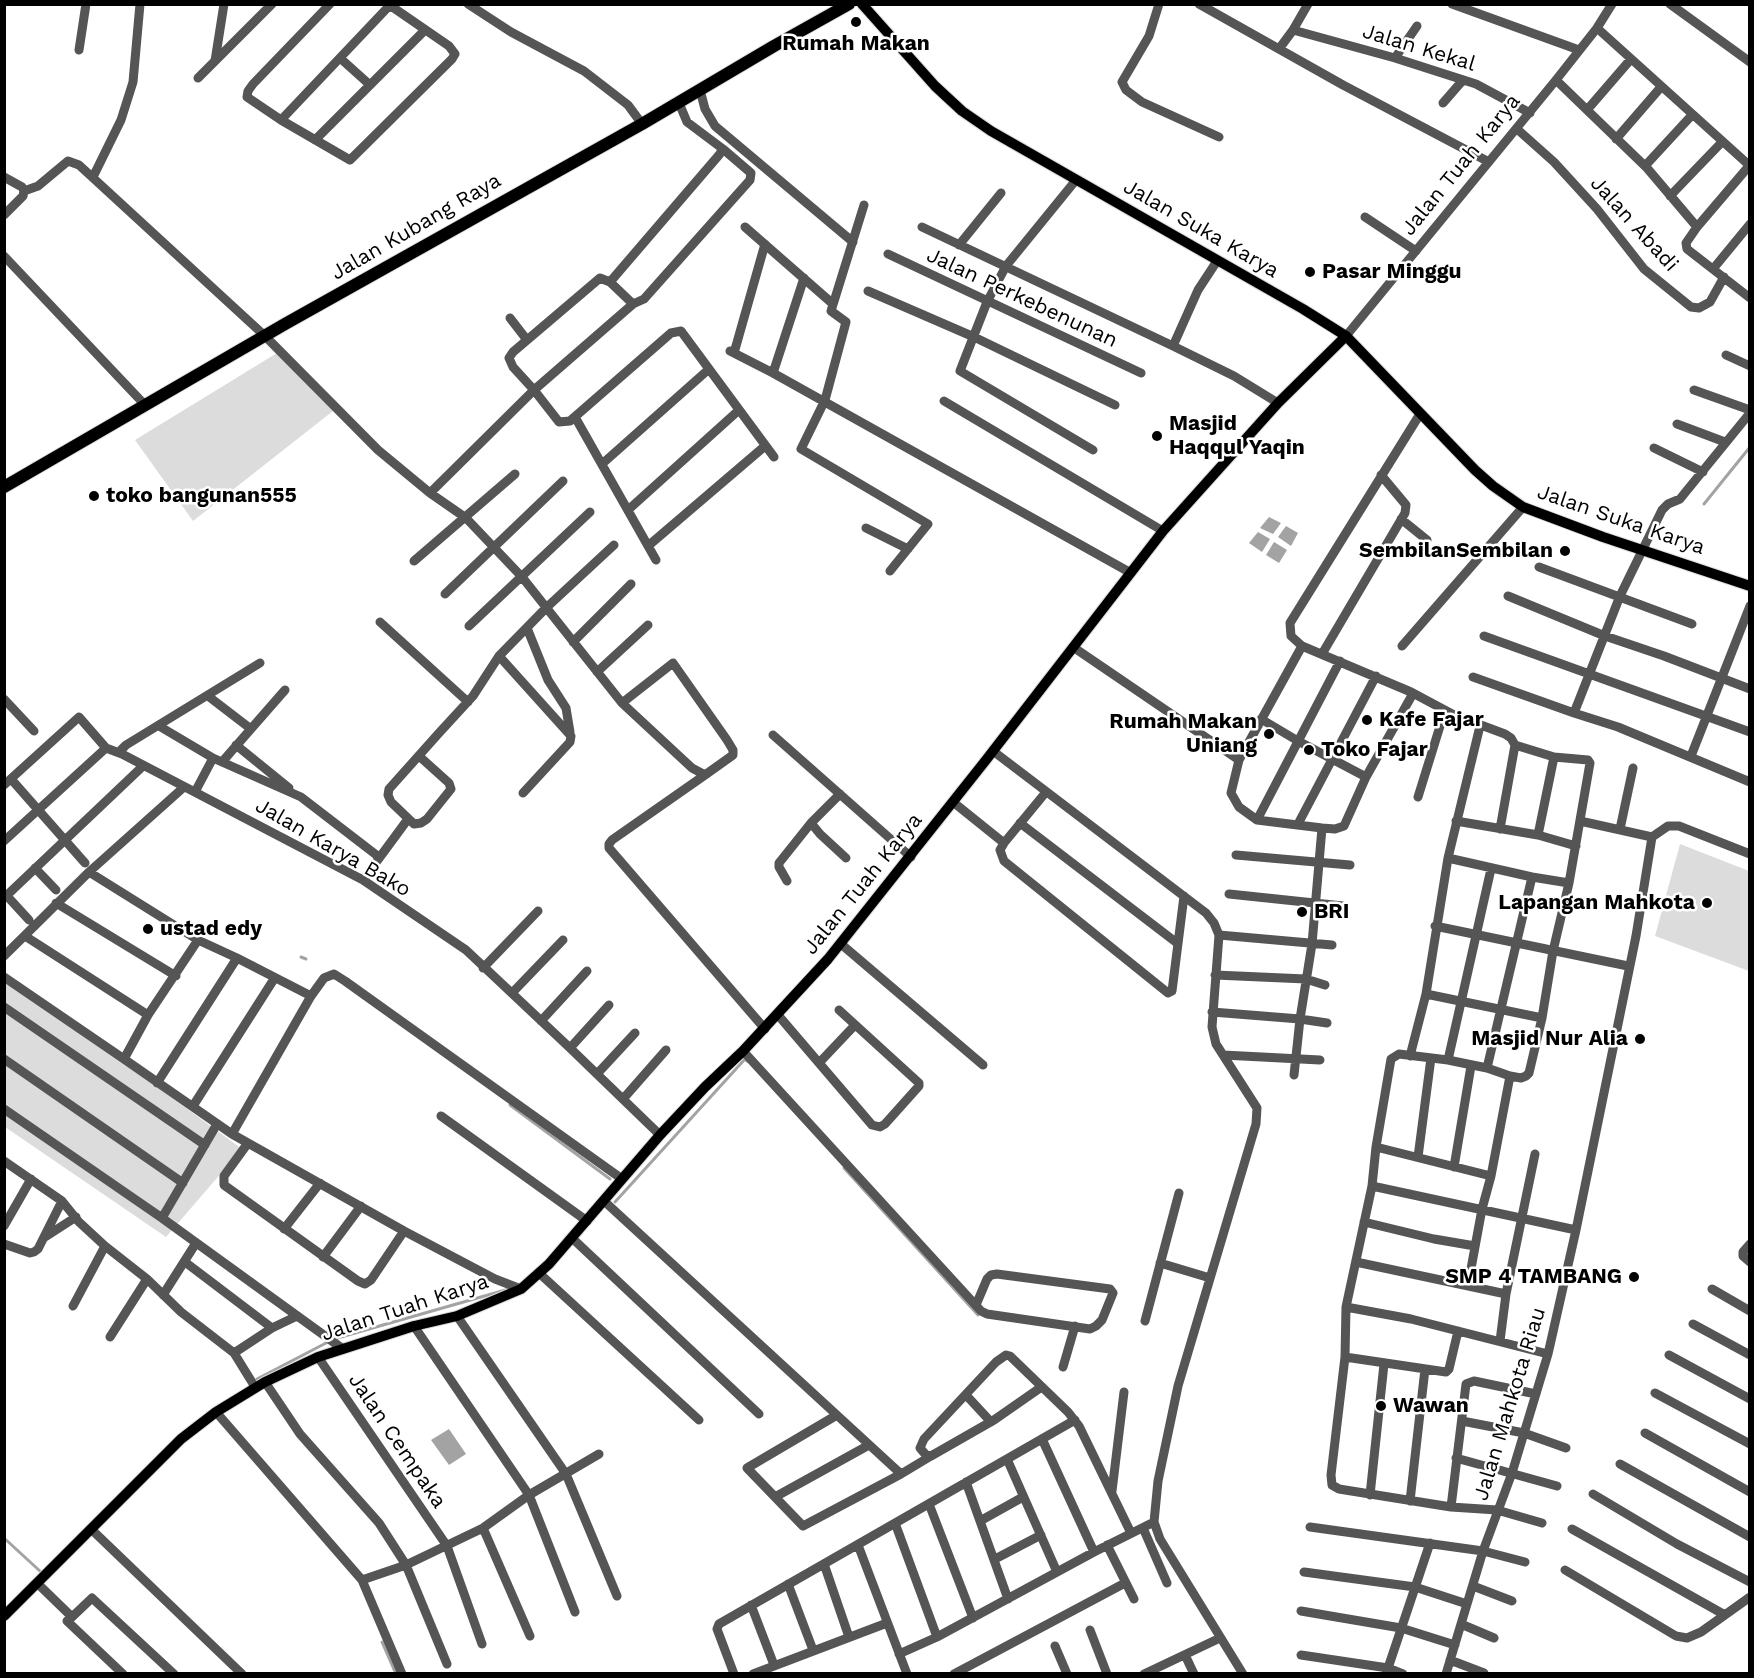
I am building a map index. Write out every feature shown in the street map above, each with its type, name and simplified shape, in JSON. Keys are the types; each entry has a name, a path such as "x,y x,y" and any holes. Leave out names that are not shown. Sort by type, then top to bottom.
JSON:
{"highway":[{"name":"Jalan Kubang Raya","path":"5,485 531,184 679,103 849,4"}],"main road":[{"name":"Jalan Suka Karya","path":"862,4 919,69 962,111 991,131 1303,309 1346,336 1475,470 1523,507 1603,537 1749,585"},
{"name":"Jalan Tuah Karya","path":"4,1616 181,1439 216,1412 260,1384 318,1357 414,1326 457,1316 521,1290 539,1273 587,1221 660,1135 705,1087 765,1029 841,944 1163,531 1278,403 1346,336"}],"street":[{"path":"79,50 86,4"},
{"path":"93,177 121,120 133,81 140,4"},
{"path":"215,61 224,4"},
{"path":"198,78 270,8 258,4"},
{"path":"281,120 390,5 449,46 455,54 350,160 281,120 246,97 248,91 330,4"},
{"path":"468,4 511,32 584,71 628,105 642,124"},
{"path":"1159,4 1149,36 1122,82 1126,90 1142,102 1219,137"},
{"path":"1199,4 1343,85 1490,162"},
{"path":"1279,49 1308,4"},
{"path":"1452,4 1472,8 1579,50"},
{"name":"Jalan Tuah Karya","path":"1346,336 1530,113 1597,28 1612,4"},
{"path":"1670,4 1749,62"},
{"path":"1395,58 1418,26"},
{"path":"1597,28 1749,166 1696,227 1686,243 1686,249 1749,296"},
{"path":"315,140 425,30"},
{"name":"Jalan Kekal","path":"1293,30 1395,58 1476,84 1530,113"},
{"path":"340,58 370,85"},
{"path":"1587,110 1631,59"},
{"path":"1443,103 1463,80"},
{"path":"1556,80 1645,166 1696,227"},
{"path":"1616,139 1661,87"},
{"path":"700,90 705,109 715,126 852,242"},
{"path":"430,493 534,390 633,304 644,299 750,180 752,173 687,122 679,103"},
{"path":"1645,166 1692,114"},
{"name":"Jalan Abadi","path":"1516,129 1561,170 1597,208 1644,269 1692,307 1699,308 1710,302 1724,277"},
{"path":"1670,196 1722,142"},
{"path":"610,282 723,149"},
{"path":"24,191 38,186 68,161 79,165 93,177 265,336 378,450 430,493 466,518 522,577 622,704 692,768 705,775"},
{"path":"4,177 24,191"},
{"path":"1076,180 1006,266 987,302 960,372 1093,450"},
{"path":"4,215 23,196 24,191"},
{"path":"959,245 1001,193"},
{"path":"864,205 831,311 846,322 825,400 801,449 928,524 890,571"},
{"path":"1365,217 1416,251"},
{"path":"1713,268 1749,224"},
{"path":"745,227 833,303"},
{"path":"922,227 1234,376 1278,403"},
{"path":"765,244 731,351 825,400 1131,573"},
{"name":"Jalan Perkebenunan","path":"888,254 1141,373"},
{"path":"4,256 145,405"},
{"path":"1173,346 1198,290 1217,261"},
{"path":"633,304 610,282 600,278 509,358 513,367 559,422 570,421 676,331 684,333 774,458"},
{"path":"773,373 804,278"},
{"path":"868,291 974,337 1115,405"},
{"path":"510,318 527,340"},
{"path":"1726,355 1749,366"},
{"path":"602,464 709,369"},
{"path":"1574,713 1620,596 1662,510 1680,500 1749,412 1694,390"},
{"path":"944,401 1163,531"},
{"path":"628,510 739,410"},
{"path":"1420,414 1290,623 1291,636 1302,646 1376,676 1445,710 1511,738 1515,745 1500,828"},
{"path":"575,417 656,560"},
{"path":"1677,424 1725,442"},
{"path":"648,546 765,446"},
{"path":"1654,448 1703,472"},
{"path":"414,561 515,474"},
{"path":"1322,654 1405,513 1406,505 1381,475"},
{"path":"445,594 563,481"},
{"path":"1402,646 1523,507"},
{"path":"469,626 590,512"},
{"path":"1401,519 1427,540"},
{"path":"866,528 908,549"},
{"path":"419,756 450,783 451,789 427,819 414,824 391,802 389,789 468,702 499,656 546,608 614,545"},
{"path":"1539,567 1692,624"},
{"path":"573,642 631,584"},
{"path":"1508,597 1605,636 1749,689"},
{"path":"1691,756 1749,606"},
{"path":"380,622 468,702"},
{"path":"597,672 648,625"},
{"path":"523,793 572,738 566,708 548,680 527,628"},
{"path":"1484,636 1749,732"},
{"path":"1302,646 1239,760 1230,793 1239,807 1257,820 1322,828 1344,826 1366,777 1411,697 1411,692"},
{"path":"1073,647 1239,760"},
{"path":"499,656 570,733"},
{"path":"1257,820 1340,662"},
{"path":"122,754 121,750 126,745 260,663"},
{"path":"622,704 673,663 733,750 733,755 612,840 609,848 765,1029"},
{"path":"1298,824 1376,676"},
{"path":"1473,677 1618,727 1749,782"},
{"path":"195,792 217,760 236,746 285,690"},
{"path":"208,696 251,729"},
{"path":"4,699 34,731"},
{"path":"1418,797 1445,710"},
{"path":"4,841 38,810 106,748 79,717 8,782 38,810 87,867 198,940 311,996"},
{"path":"1261,719 1366,777"},
{"path":"159,726 217,760 301,797"},
{"path":"1410,1056 1426,994 1448,858 1480,726"},
{"path":"773,735 911,856"},
{"path":"1515,745 1554,757 1588,760 1590,763 1569,883 1529,1072 1526,1077 1521,1078 1448,1060 1399,1054 1391,1059 1376,1147 1372,1186 1347,1307 1345,1357 1331,1475 1332,1485 1338,1489 1450,1507 1497,1510 1542,1523"},
{"path":"236,746 379,857"},
{"name":"Jalan Karya Bako","path":"106,748 122,754 363,880 466,950 660,1135"},
{"path":"993,751 1206,913 1214,923 1219,935 1212,1027 1216,1044 1257,1108 1256,1124 1178,1386 1158,1481 1154,1522 1160,1539 1243,1674"},
{"path":"1538,836 1554,757"},
{"path":"29,920 6,897 143,766"},
{"path":"1620,829 1633,768"},
{"path":"4,956 56,903 87,867 184,787"},
{"path":"1046,792 1004,843 1000,855 1004,861 1168,993 1172,991 1184,896"},
{"path":"787,881 779,863 811,823 840,794"},
{"path":"953,802 1004,843"},
{"path":"363,880 408,819"},
{"path":"1456,821 1500,828 1576,846"},
{"path":"1580,821 1652,837 1668,826 1678,826 1749,854"},
{"path":"811,823 846,858"},
{"path":"1020,823 1177,943"},
{"path":"1294,1075 1312,944 1322,828"},
{"name":"Jalan Mahkota Riau","path":"1446,1674 1483,1551 1512,1473 1548,1354 1576,1230 1628,966 1636,936 1652,837"},
{"path":"1236,855 1350,865"},
{"path":"1448,858 1491,869 1569,883"},
{"path":"35,868 56,890"},
{"path":"1448,1060 1491,869"},
{"path":"1487,1068 1532,877"},
{"path":"1229,894 1343,906"},
{"path":"56,903 176,976"},
{"path":"483,968 538,911"},
{"path":"1436,926 1628,966"},
{"path":"1219,935 1332,945"},
{"path":"25,936 148,1015"},
{"path":"124,1059 148,1015 198,940"},
{"path":"512,993 563,940"},
{"path":"841,944 983,1065"},
{"path":"157,1083 237,958"},
{"path":"541,1021 587,971"},
{"path":"232,1134 311,996 324,978 334,974 622,1179"},
{"path":"1215,975 1306,979 1325,985"},
{"path":"4,977 232,1134 404,1231 495,1279 521,1290"},
{"path":"193,1107 274,979"},
{"path":"1426,994 1542,1018"},
{"path":"570,1048 609,1005"},
{"path":"4,1006 205,1145"},
{"path":"778,1015 872,1125 876,1127 885,1124 919,1086 919,1083 839,1010"},
{"path":"1212,1012 1327,1023"},
{"path":"819,1063 855,1025"},
{"path":"597,1074 635,1033"},
{"path":"623,1099 666,1050"},
{"path":"743,1051 976,1305 987,1314 1090,1329 1102,1320 1113,1293 1110,1289 996,1274 987,1279 976,1305"},
{"path":"1223,1055 1320,1060"},
{"path":"1418,1157 1431,1058"},
{"path":"4,1059 183,1183"},
{"path":"1454,1167 1471,1065"},
{"path":"1468,1285 1510,1076"},
{"path":"4,1109 162,1218 343,1349"},
{"path":"441,1116 587,1221"},
{"path":"162,1218 217,1124"},
{"path":"248,1143 224,1176 223,1182 284,1229 365,1284 371,1280 404,1231"},
{"path":"1376,1147 1491,1176"},
{"path":"1500,1341 1506,1294 1535,1154"},
{"path":"4,1161 62,1201 105,1246 234,1353 300,1434 379,1523 406,1565 447,1664"},
{"path":"4,1226 31,1179"},
{"path":"284,1229 320,1183"},
{"path":"1372,1186 1576,1230"},
{"path":"1144,1321 1179,1193"},
{"path":"4,1244 30,1253 38,1249 62,1201"},
{"path":"604,1201 900,1474"},
{"path":"323,1257 361,1206"},
{"path":"43,1238 76,1217"},
{"path":"1364,1222 1434,1239 1475,1246"},
{"path":"572,1238 759,1414"},
{"path":"163,1295 196,1243"},
{"path":"1749,1244 1743,1252 1743,1256 1749,1262"},
{"path":"73,1306 105,1246"},
{"path":"185,1262 272,1328"},
{"path":"1356,1262 1506,1294"},
{"path":"1160,1263 1210,1278"},
{"path":"539,1273 699,1420"},
{"path":"110,1337 147,1279"},
{"path":"1712,1289 1749,1311"},
{"path":"1347,1307 1458,1331 1548,1354"},
{"path":"234,1353 272,1328 297,1316"},
{"path":"457,1316 566,1474 617,1596"},
{"path":"1693,1324 1749,1355"},
{"path":"414,1326 529,1495 574,1612"},
{"path":"1063,1367 1075,1326"},
{"path":"1345,1357 1446,1372 1449,1369 1458,1331"},
{"path":"931,1456 926,1455 920,1448 921,1442 1005,1355 1014,1359 1040,1388 1076,1420 1131,1533"},
{"path":"1669,1355 1749,1399"},
{"name":"Jalan Cempaka","path":"318,1357 447,1546 482,1644"},
{"path":"1370,1495 1384,1364"},
{"path":"1410,1501 1425,1369"},
{"path":"1450,1507 1466,1384 1474,1381 1536,1394"},
{"path":"837,1415 747,1468 805,1527 991,1422 1040,1388"},
{"path":"1112,1492 1124,1392"},
{"path":"1655,1393 1749,1444"},
{"path":"966,1395 991,1422"},
{"path":"216,1412 362,1580 402,1674"},
{"path":"734,1674 717,1629 718,1624 1076,1420"},
{"path":"1462,1421 1524,1433 1566,1448"},
{"path":"1645,1432 1749,1492"},
{"path":"1042,1439 1094,1552"},
{"path":"776,1497 869,1445"},
{"path":"362,1580 406,1565 483,1528 529,1495 599,1454"},
{"path":"1456,1458 1557,1486"},
{"path":"1007,1459 1057,1572"},
{"path":"1620,1464 1749,1537"},
{"path":"966,1482 1008,1599"},
{"path":"1593,1494 1677,1544 1749,1582"},
{"path":"980,1521 1023,1497"},
{"path":"929,1504 973,1618"},
{"path":"899,1654 973,1618 1154,1522"},
{"path":"895,1523 937,1636"},
{"path":"1310,1527 1483,1551 1525,1562"},
{"path":"483,1528 530,1636"},
{"path":"1143,1528 1167,1583"},
{"path":"91,1529 242,1674"},
{"path":"1572,1529 1725,1615"},
{"path":"995,1559 1041,1535"},
{"path":"1387,1671 1430,1543"},
{"path":"858,1545 907,1674"},
{"path":"1107,1545 1134,1599"},
{"path":"824,1564 849,1637"},
{"path":"1565,1570 1676,1636 1687,1638 1701,1632 1749,1597"},
{"path":"1304,1572 1415,1587 1467,1604"},
{"path":"954,1674 1125,1582"},
{"path":"37,1583 72,1617"},
{"path":"788,1584 813,1650"},
{"path":"1473,1586 1512,1601"},
{"path":"123,1674 67,1621 92,1598 174,1674"},
{"path":"751,1605 774,1665"},
{"path":"1301,1611 1401,1628 1455,1645"},
{"path":"753,1674 887,1623"},
{"path":"1461,1624 1494,1638"},
{"path":"1090,1630 1107,1674"},
{"path":"1149,1672 1220,1638"},
{"path":"1055,1646 1067,1674"},
{"path":"1185,1655 1194,1674"},
{"path":"1301,1655 1403,1674"},
{"path":"1450,1660 1484,1673"}],"shaded area":[{"path":"277,353 333,411 193,521 135,440"},
{"path":"1269,517 1281,523 1273,534 1260,528"},
{"path":"1286,526 1298,533 1291,546 1278,537"},
{"path":"1258,532 1270,539 1262,552 1249,543"},
{"path":"1274,542 1287,550 1279,563 1266,555"},
{"name":"Lapangan Mahkota","path":"1680,844 1749,871 1749,971 1655,936"},
{"path":"4,975 242,1149 166,1237 5,1127"},
{"path":"449,1429 466,1454 449,1465 431,1440"}],"waterway":[{"path":"1704,504 1750,447"},
{"path":"301,957 306,959"},
{"path":"615,1202 745,1059 747,1061"},
{"path":"510,1105 610,1179"},
{"path":"844,1168 978,1315"},
{"path":"334,1339 509,1289"},
{"path":"257,1379 328,1342"},
{"path":"4,1538 41,1572"},
{"path":"382,1642 396,1674"}],"place":[{"name":"Rumah Makan","path":"856,22"},
{"name":"Pasar Minggu","path":"1310,272"},
{"name":"Masjid Haqqul Yaqin","path":"1157,436"},
{"name":"toko bangunan555","path":"94,496"},
{"name":"SembilanSembilan","path":"1565,551"},
{"name":"Kafe Fajar","path":"1367,720"},
{"name":"Rumah Makan Uniang","path":"1269,734"},
{"name":"Toko Fajar","path":"1309,750"},
{"name":"Lapangan Mahkota","path":"1707,903"},
{"name":"BRI","path":"1302,912"},
{"name":"ustad edy","path":"148,929"},
{"name":"Masjid Nur Alia","path":"1640,1039"},
{"name":"SMP 4 TAMBANG","path":"1634,1277"},
{"name":"Wawan","path":"1381,1406"}]}
